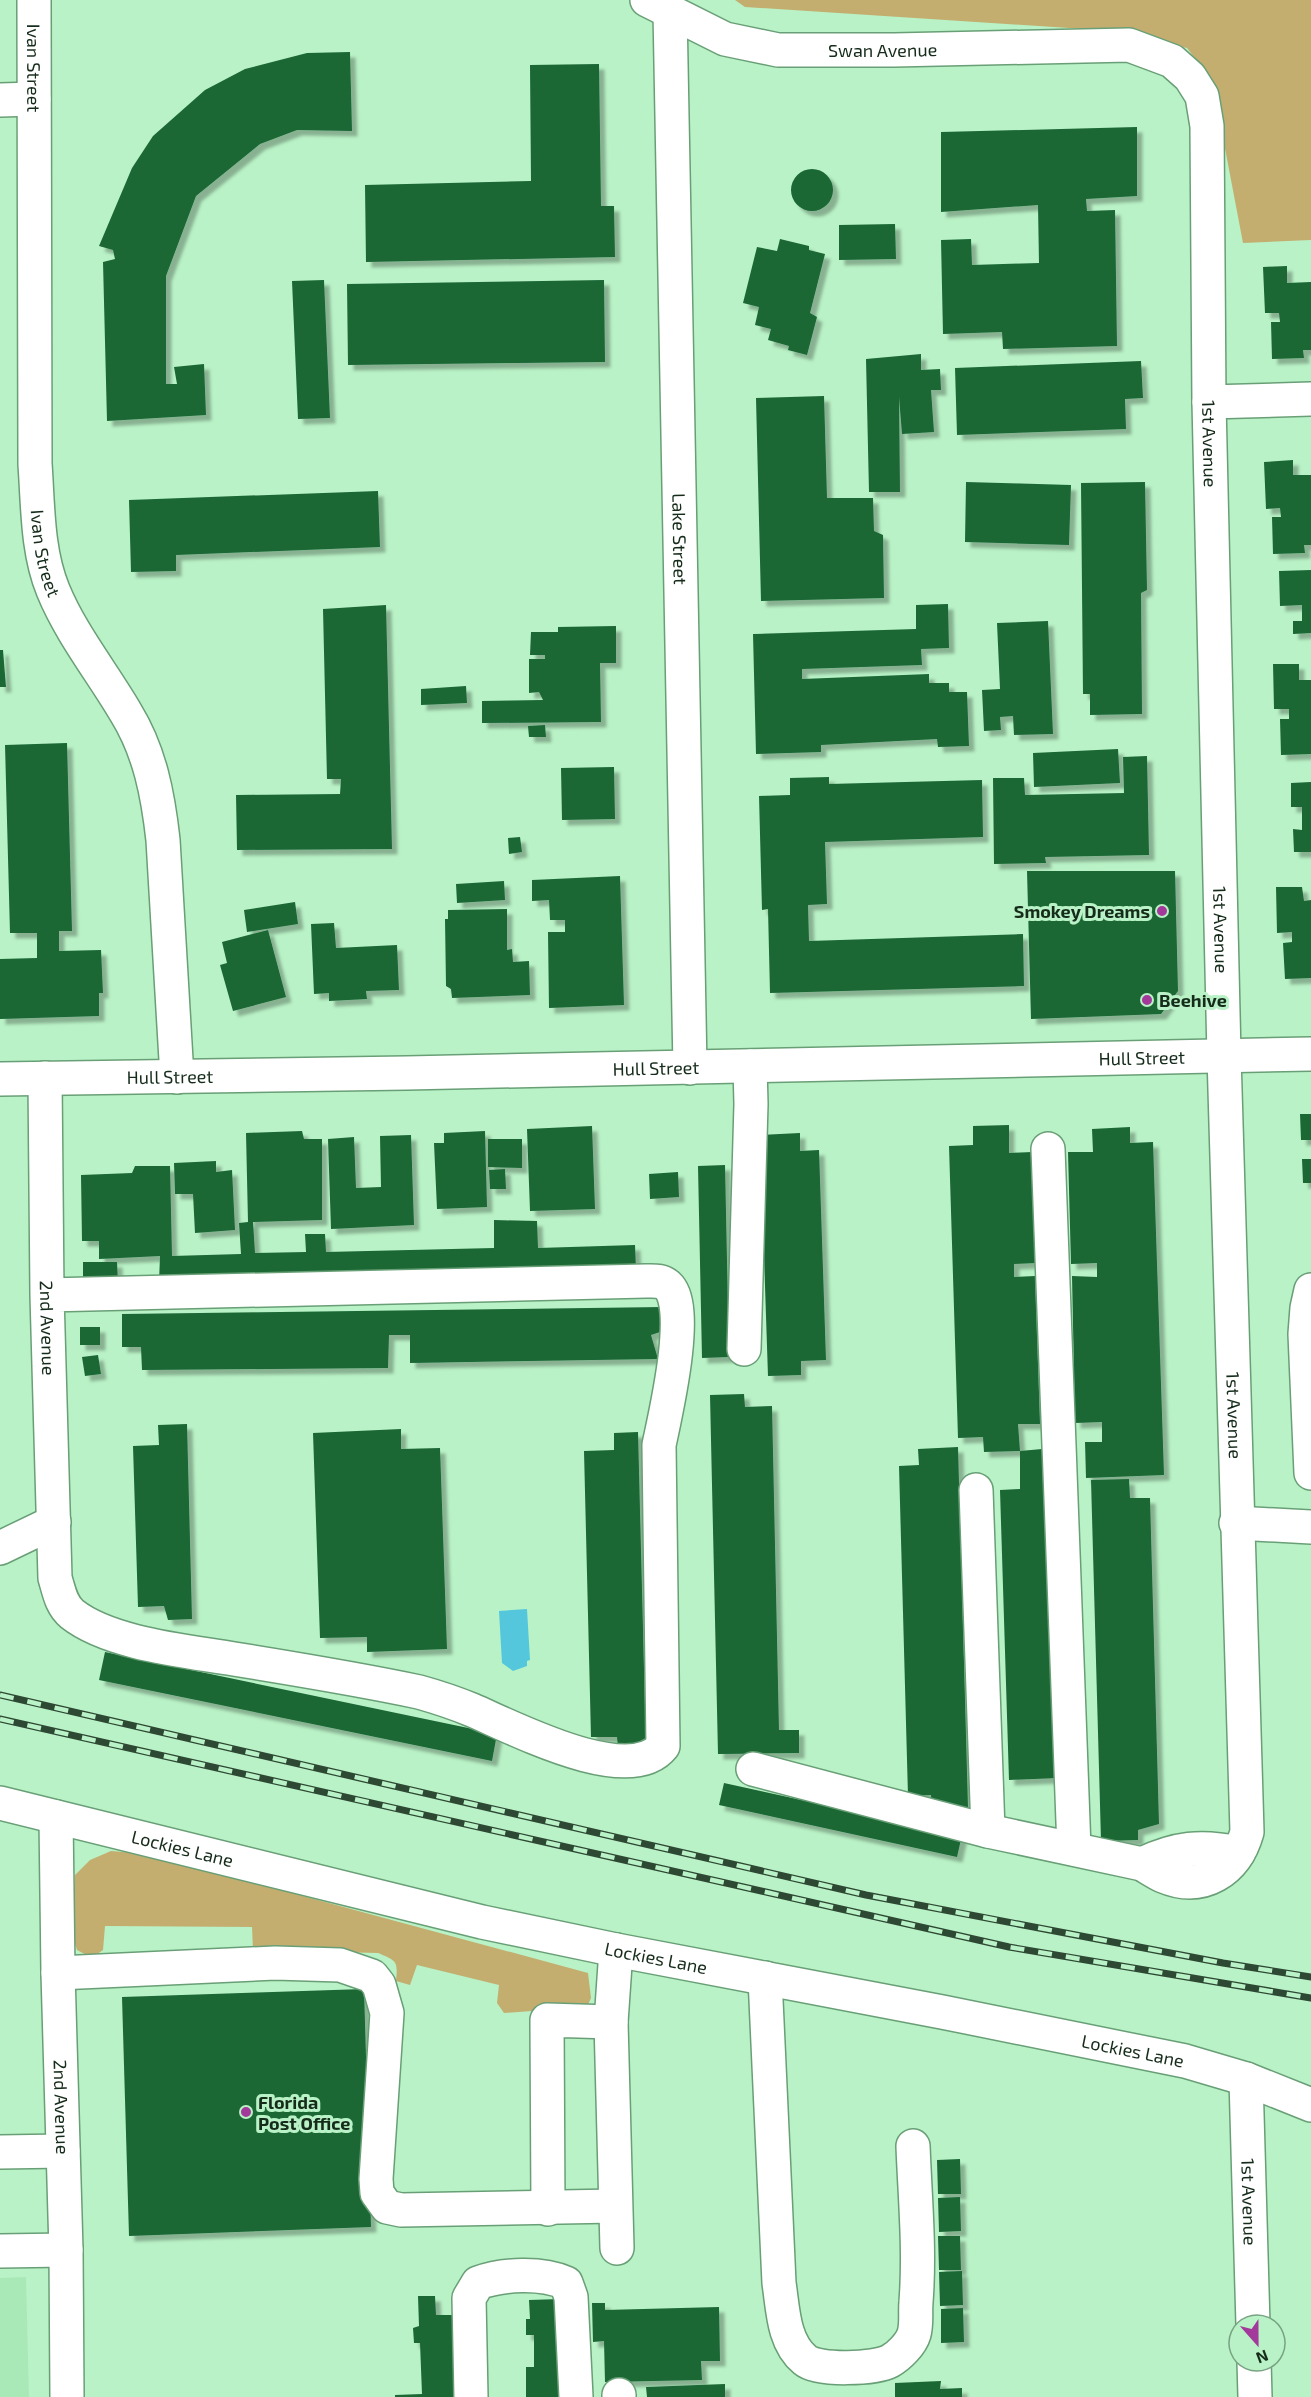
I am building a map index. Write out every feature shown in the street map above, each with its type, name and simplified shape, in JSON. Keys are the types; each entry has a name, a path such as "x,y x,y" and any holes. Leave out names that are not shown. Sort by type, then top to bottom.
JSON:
{"street":[{"name":"Ivan Street","path":"34,0 34,464 40,535 53,590 68,621 128,714 150,763 163,840 177,1077"},
{"name":"Swan Avenue","path":"658,5 725,39 778,50 1129,45"},
{"name":"Lake Street","path":"658,5 690,1068"},
{"name":"1st Avenue","path":"1074,1849 1142,1863 1167,1852 1182,1849 1220,1849 1238,1853 1247,1832 1236,1523 1224,1056 1209,402 1207,126 1202,96 1190,77 1172,61 1129,45"},
{"path":"0,100 34,99"},
{"path":"1209,402 1311,399"},
{"name":"Hull Street","path":"0,1079 690,1068 1311,1054"},
{"path":"744,1349 751,1104 750,1066"},
{"name":"2nd Avenue","path":"45,1078 47,1295 55,1578 62,1602 71,1613 87,1623 131,1640 420,1692 453,1703 564,1749 629,1762 658,1753 663,1746 659,1445 670,1400 677,1321 673,1293 667,1285 660,1281 646,1281 47,1295"},
{"path":"753,1769 988,1831 1074,1849 1048,1149"},
{"path":"1311,1290 1305,1334 1311,1473"},
{"path":"976,1491 988,1831"},
{"path":"0,1548 54,1522"},
{"path":"1236,1523 1311,1527"},
{"name":"Lockies Lane","path":"0,1803 391,1900 616,1950 1185,2061 1246,2079 1311,2105"},
{"name":"2nd Avenue","path":"56,1817 67,2397"},
{"path":"616,1950 611,2022 617,2248"},
{"path":"58,1973 275,1963 340,1965 372,1977 379,1985 387,2013 377,2193 387,2207 401,2210 615,2206"},
{"path":"765,1978 779,2283 784,2320 791,2342 805,2361 821,2367 870,2366 889,2362 905,2348 914,2335 918,2274 913,2146"},
{"path":"548,2209 547,2020 611,2022"},
{"name":"1st Avenue","path":"1246,2079 1253,2313"},
{"path":"0,2152 63,2151"},
{"path":"0,2252 66,2250"},
{"path":"471,2397 469,2298 478,2283 494,2277 552,2277 566,2283 571,2297 576,2397"},
{"path":"1255,2373 1256,2397"}],"shaded area":[{"path":"735,0 1311,0 1311,240 1243,243 1212,80 1187,48 1099,30 745,7"},
{"path":"111,1851 148,1854 588,1973 591,1998 587,2007 504,2013 497,2003 499,1985 417,1965 410,1985 396,1981 395,1963 378,1953 253,1950 252,1927 105,1926 103,1950 92,1958 77,1950 72,1935 75,1875 90,1860"},
{"path":"26,2277 29,2397 0,2397 0,2278"}],"water":[{"path":"527,1609 530,1660 527,1661 527,1666 513,1671 502,1663 499,1611"}],"building":[{"path":"350,52 352,131 297,130 260,144 196,196 166,276 166,384 177,384 174,367 204,364 206,415 107,421 103,262 115,259 113,250 99,246 132,168 153,136 205,90 245,69 307,53"},
{"path":"599,64 601,206 614,206 615,257 366,262 365,185 531,181 530,65"},
{"path":"1137,127 1137,196 1086,199 1087,211 1115,210 1117,346 1003,349 1002,332 943,334 941,240 971,239 972,265 1039,263 1038,205 941,212 941,132"},
{"path":"812,169 820,170 827,175 832,182 832,198 827,205 820,210 812,211 804,210 797,205 792,198 791,190 792,182 797,175 804,170"},
{"path":"895,224 896,259 839,260 839,225"},
{"path":"780,239 809,246 809,250 825,254 810,313 817,317 807,355 788,350 789,346 768,340 771,329 755,325 759,307 743,303 757,247 777,251"},
{"path":"1287,266 1287,283 1311,282 1311,350 1303,350 1304,358 1272,359 1271,322 1280,322 1279,313 1265,313 1263,267"},
{"path":"324,280 330,418 298,419 292,281"},
{"path":"604,280 605,362 348,365 347,284"},
{"path":"921,354 921,370 940,369 941,390 931,390 934,432 902,434 899,397 900,492 869,492 866,359"},
{"path":"1141,361 1143,398 1125,399 1126,429 957,435 955,368"},
{"path":"824,396 827,498 873,498 874,531 883,535 884,598 761,601 756,398"},
{"path":"1293,460 1293,475 1311,475 1311,545 1304,545 1305,553 1273,554 1272,517 1281,517 1280,508 1266,509 1264,462"},
{"path":"966,482 1071,485 1069,545 965,542"},
{"path":"1145,482 1147,590 1141,593 1142,714 1090,715 1090,694 1083,694 1081,483"},
{"path":"378,491 380,547 176,555 176,571 131,572 129,500"},
{"path":"1311,570 1311,633 1293,634 1293,621 1302,621 1302,605 1280,606 1279,571"},
{"path":"948,604 949,648 921,649 922,665 802,669 802,679 929,674 929,683 949,683 949,692 967,692 969,746 938,747 937,739 821,745 821,752 756,754 753,634 916,629 916,605"},
{"path":"386,605 392,849 237,850 236,795 340,794 341,779 327,779 323,609"},
{"path":"1048,621 1053,734 1014,735 1013,716 1000,717 1001,730 984,731 982,690 1000,689 997,623"},
{"path":"616,626 616,663 600,663 601,722 482,723 482,701 543,700 539,692 529,693 529,659 545,659 545,655 530,655 531,632 558,632 558,627"},
{"path":"0,650 3,650 6,687 0,687"},
{"path":"1273,664 1299,664 1299,680 1311,680 1311,754 1281,755 1280,719 1289,719 1289,709 1274,709"},
{"path":"466,686 467,703 421,705 421,689"},
{"path":"545,725 546,737 529,737 528,726"},
{"path":"67,743 72,931 59,931 59,951 101,950 103,993 99,993 99,1016 0,1019 0,959 37,958 37,933 10,933 5,745"},
{"path":"1118,749 1120,783 1034,787 1033,753"},
{"path":"1147,756 1149,855 1045,857 1046,863 994,864 993,778 1024,778 1025,795 1124,793 1123,757"},
{"path":"614,767 615,819 562,820 561,768"},
{"path":"829,777 829,784 982,780 983,837 825,842 827,904 808,905 809,941 1023,934 1024,986 770,993 768,909 762,910 759,796 790,795 790,778"},
{"path":"1311,782 1311,852 1294,852 1293,829 1302,830 1302,807 1291,807 1291,783"},
{"path":"520,837 522,852 509,854 508,838"},
{"path":"1027,871 1175,871 1178,991 1161,1014 1031,1019"},
{"path":"620,876 624,1005 549,1008 548,932 565,932 565,920 550,920 549,900 532,901 532,880"},
{"path":"504,881 505,900 457,903 456,884"},
{"path":"1276,887 1302,887 1304,901 1311,900 1311,978 1285,979 1283,943 1292,942 1292,932 1277,933"},
{"path":"295,902 298,924 247,932 244,910"},
{"path":"507,909 507,950 512,949 513,962 529,961 530,995 452,998 451,989 446,986 445,919 448,919 448,910"},
{"path":"334,923 336,948 397,945 399,990 366,991 367,999 329,1001 329,993 314,994 311,924"},
{"path":"268,930 286,997 233,1011 220,965 227,963 222,942"},
{"path":"1300,1114 1311,1114 1311,1140 1301,1140"},
{"path":"1009,1125 1009,1153 1032,1152 1036,1263 1014,1264 1014,1277 1035,1276 1040,1424 1018,1424 1020,1451 984,1452 983,1437 958,1438 949,1146 973,1145 973,1126"},
{"path":"592,1126 595,1209 530,1211 527,1129"},
{"path":"1130,1127 1130,1143 1153,1142 1164,1475 1086,1478 1085,1442 1102,1442 1102,1422 1075,1423 1072,1276 1097,1277 1097,1263 1071,1264 1068,1152 1093,1152 1092,1129"},
{"path":"302,1131 304,1139 322,1139 322,1220 253,1222 255,1253 306,1252 305,1234 325,1234 326,1252 494,1248 494,1220 537,1221 538,1248 635,1245 636,1270 159,1282 160,1256 99,1259 99,1241 82,1241 81,1175 132,1173 135,1166 170,1166 172,1256 241,1254 239,1223 248,1222 246,1133"},
{"path":"485,1131 487,1207 437,1209 434,1143 444,1143 444,1133"},
{"path":"800,1133 800,1151 819,1150 826,1360 801,1361 801,1375 768,1376 760,1135"},
{"path":"411,1135 414,1225 331,1229 328,1139 354,1137 356,1188 381,1187 380,1136"},
{"path":"488,1139 522,1139 522,1168 488,1167"},
{"path":"1302,1159 1311,1159 1311,1183 1303,1183"},
{"path":"216,1161 216,1172 232,1170 235,1230 195,1233 193,1194 175,1194 174,1163"},
{"path":"725,1165 729,1357 702,1358 698,1166"},
{"path":"505,1169 506,1189 490,1189 489,1170"},
{"path":"678,1172 679,1197 650,1199 649,1174"},
{"path":"83,1262 117,1262 118,1284 83,1284"},
{"path":"663,1307 663,1331 651,1335 658,1359 410,1363 410,1335 389,1335 388,1368 142,1370 141,1347 122,1347 122,1314"},
{"path":"80,1327 100,1327 100,1345 80,1345"},
{"path":"98,1355 101,1374 85,1376 82,1357"},
{"path":"744,1394 745,1407 772,1406 779,1730 799,1730 799,1753 718,1754 710,1395"},
{"path":"187,1424 192,1619 168,1620 164,1606 138,1607 133,1446 159,1445 158,1425"},
{"path":"401,1429 401,1449 440,1448 447,1649 367,1652 367,1637 320,1638 313,1433"},
{"path":"638,1432 646,1747 618,1748 617,1737 591,1737 584,1451 614,1450 614,1433"},
{"path":"958,1447 968,1808 932,1809 931,1795 908,1796 899,1466 919,1465 918,1449"},
{"path":"1042,1449 1043,1486 1049,1486 1058,1778 1009,1780 1000,1490 1020,1489 1020,1451"},
{"path":"1129,1479 1130,1498 1150,1498 1159,1824 1138,1830 1138,1840 1101,1841 1091,1480"},
{"path":"105,1652 497,1734 492,1761 99,1680"},
{"path":"724,1783 962,1835 957,1857 719,1805"},
{"name":"Florida Post Office","path":"364,1989 371,2227 129,2236 122,1997"},
{"path":"960,2159 961,2194 938,2194 937,2160"},
{"path":"960,2197 961,2231 939,2232 938,2198"},
{"path":"938,2236 960,2236 961,2270 939,2270"},
{"path":"962,2271 963,2305 940,2306 939,2272"},
{"path":"418,2296 435,2296 436,2315 454,2315 457,2397 395,2397 395,2395 422,2394 420,2343 414,2343 413,2328 419,2326"},
{"path":"561,2299 572,2397 526,2397 526,2367 534,2367 534,2335 526,2335 526,2319 530,2319 529,2300"},
{"path":"592,2303 605,2303 605,2310 719,2307 720,2361 701,2361 702,2380 605,2382 604,2341 593,2342"},
{"path":"963,2308 964,2342 941,2343 941,2309"},
{"path":"941,2381 940,2389 962,2388 962,2397 895,2397 895,2383"},
{"path":"725,2384 725,2397 647,2397 646,2387"}],"railway":[{"path":"0,1695 866,1895 1223,1963 1311,1977"},
{"path":"0,1719 1009,1947 1311,1998"}],"place":[{"name":"Smokey Dreams","path":"1162,911"},
{"name":"Beehive","path":"1147,1000"},
{"name":"Florida Post Office","path":"246,2112"}]}
